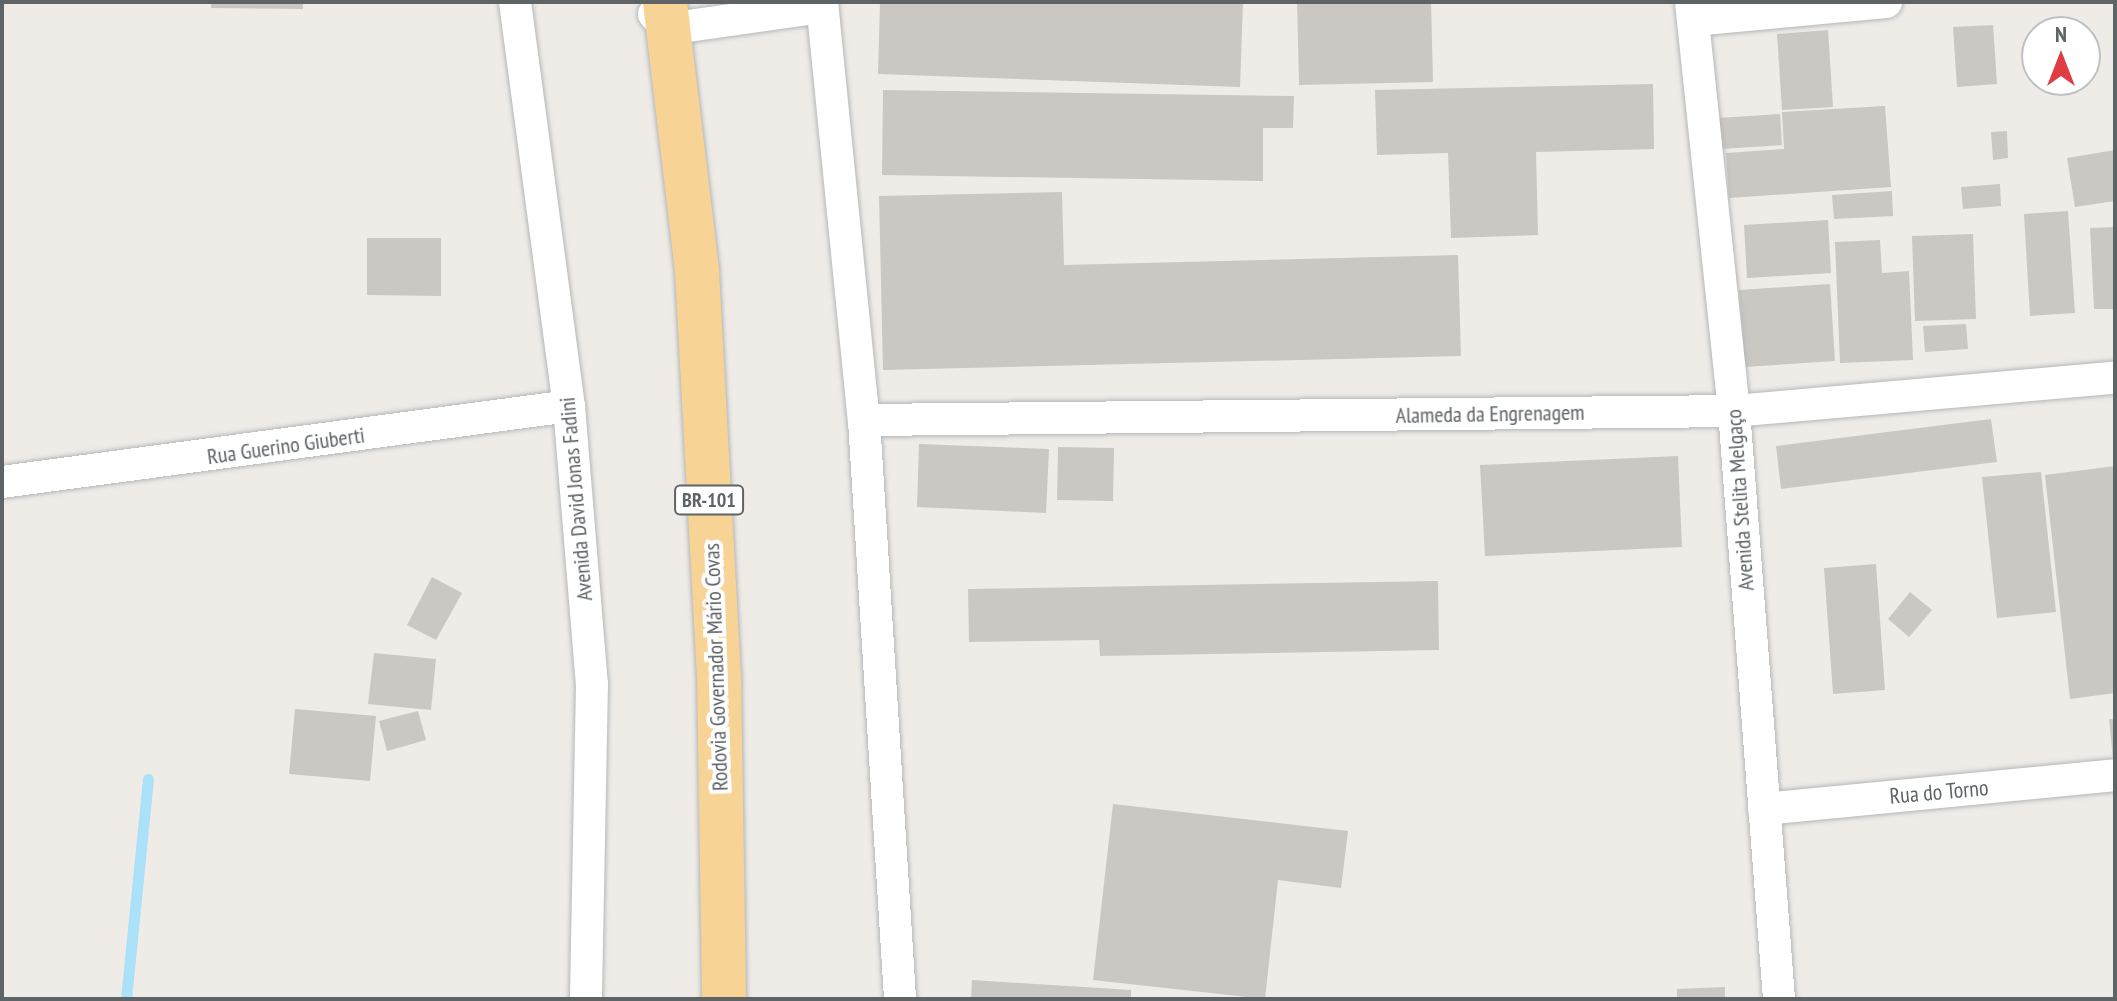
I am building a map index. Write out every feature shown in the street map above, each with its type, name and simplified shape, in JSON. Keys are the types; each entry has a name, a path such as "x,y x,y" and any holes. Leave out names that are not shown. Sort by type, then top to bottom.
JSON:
{"highway":[{"name":"Rodovia Governador Mário Covas","path":"659,11 697,271 719,675 724,999"}],"street":[{"name":"Avenida David Jonas Fadini","path":"515,2 569,406 592,683 586,999"},
{"path":"1692,11 1886,2"},
{"path":"659,11 822,4 864,420 900,999"},
{"name":"Avenida Stelita Melgaço","path":"1692,11 1734,411 1779,999"},
{"name":"Alameda da Engrenagem","path":"864,420 1734,411 2115,378"},
{"name":"Rua Guerino Giuberti","path":"2,482 569,406"},
{"name":"Rua do Torno","path":"1764,809 2115,775"}],"building":[{"path":"211,2 303,2 303,9 211,8"},
{"path":"880,2 1243,2 1240,87 878,74"},
{"path":"1297,2 1431,2 1433,82 1299,85"},
{"path":"1993,25 1997,84 1957,87 1953,27"},
{"path":"1828,30 1833,107 1782,110 1777,34"},
{"path":"1653,84 1654,149 1536,152 1538,235 1451,238 1448,153 1377,155 1375,90"},
{"path":"883,90 1294,96 1293,128 1263,128 1263,181 882,175"},
{"path":"1885,106 1891,187 1729,198 1726,153 1784,149 1782,112"},
{"path":"1780,114 1782,145 1721,149 1719,118"},
{"path":"2007,131 2008,158 1993,160 1991,132"},
{"path":"2115,150 2115,201 2075,207 2067,158"},
{"path":"2000,184 2001,206 1963,209 1961,187"},
{"path":"1892,191 1893,216 1834,219 1832,195"},
{"path":"1062,192 1064,265 1458,255 1461,356 883,370 879,196"},
{"path":"2068,211 2075,313 2030,316 2024,214"},
{"path":"1828,220 1831,273 1747,278 1744,225"},
{"path":"2115,227 2115,309 2094,309 2090,228"},
{"path":"1973,234 1976,319 1915,321 1912,236"},
{"path":"367,238 441,238 441,296 367,295"},
{"path":"1880,240 1882,273 1909,271 1913,360 1840,363 1835,242"},
{"path":"1830,284 1835,361 1745,367 1739,290"},
{"path":"1966,324 1968,349 1925,352 1923,326"},
{"path":"1991,419 1997,462 1781,489 1776,446"},
{"path":"919,444 1049,449 1046,513 917,507"},
{"path":"1058,447 1114,448 1113,501 1057,500"},
{"path":"1678,456 1682,547 1485,556 1480,465"},
{"path":"2115,466 2115,693 2070,699 2045,475"},
{"path":"2041,472 2056,612 1997,618 1982,477"},
{"path":"1876,564 1885,690 1833,694 1824,568"},
{"path":"432,577 462,593 436,640 407,625"},
{"path":"1438,581 1439,650 1100,656 1099,640 969,642 968,589"},
{"path":"1910,592 1932,610 1909,637 1888,619"},
{"path":"374,653 436,659 431,710 368,704"},
{"path":"295,709 376,716 370,781 289,774"},
{"path":"418,711 426,740 387,751 379,721"},
{"path":"2109,719 2115,719 2115,759 2113,759"},
{"path":"1113,804 1348,831 1341,888 1278,880 1265,999 1093,980"},
{"path":"972,980 1131,990 1131,999 971,999"},
{"path":"1725,987 1725,999 1677,999 1677,989"}],"waterway":[{"path":"126,999 148,779"}]}
